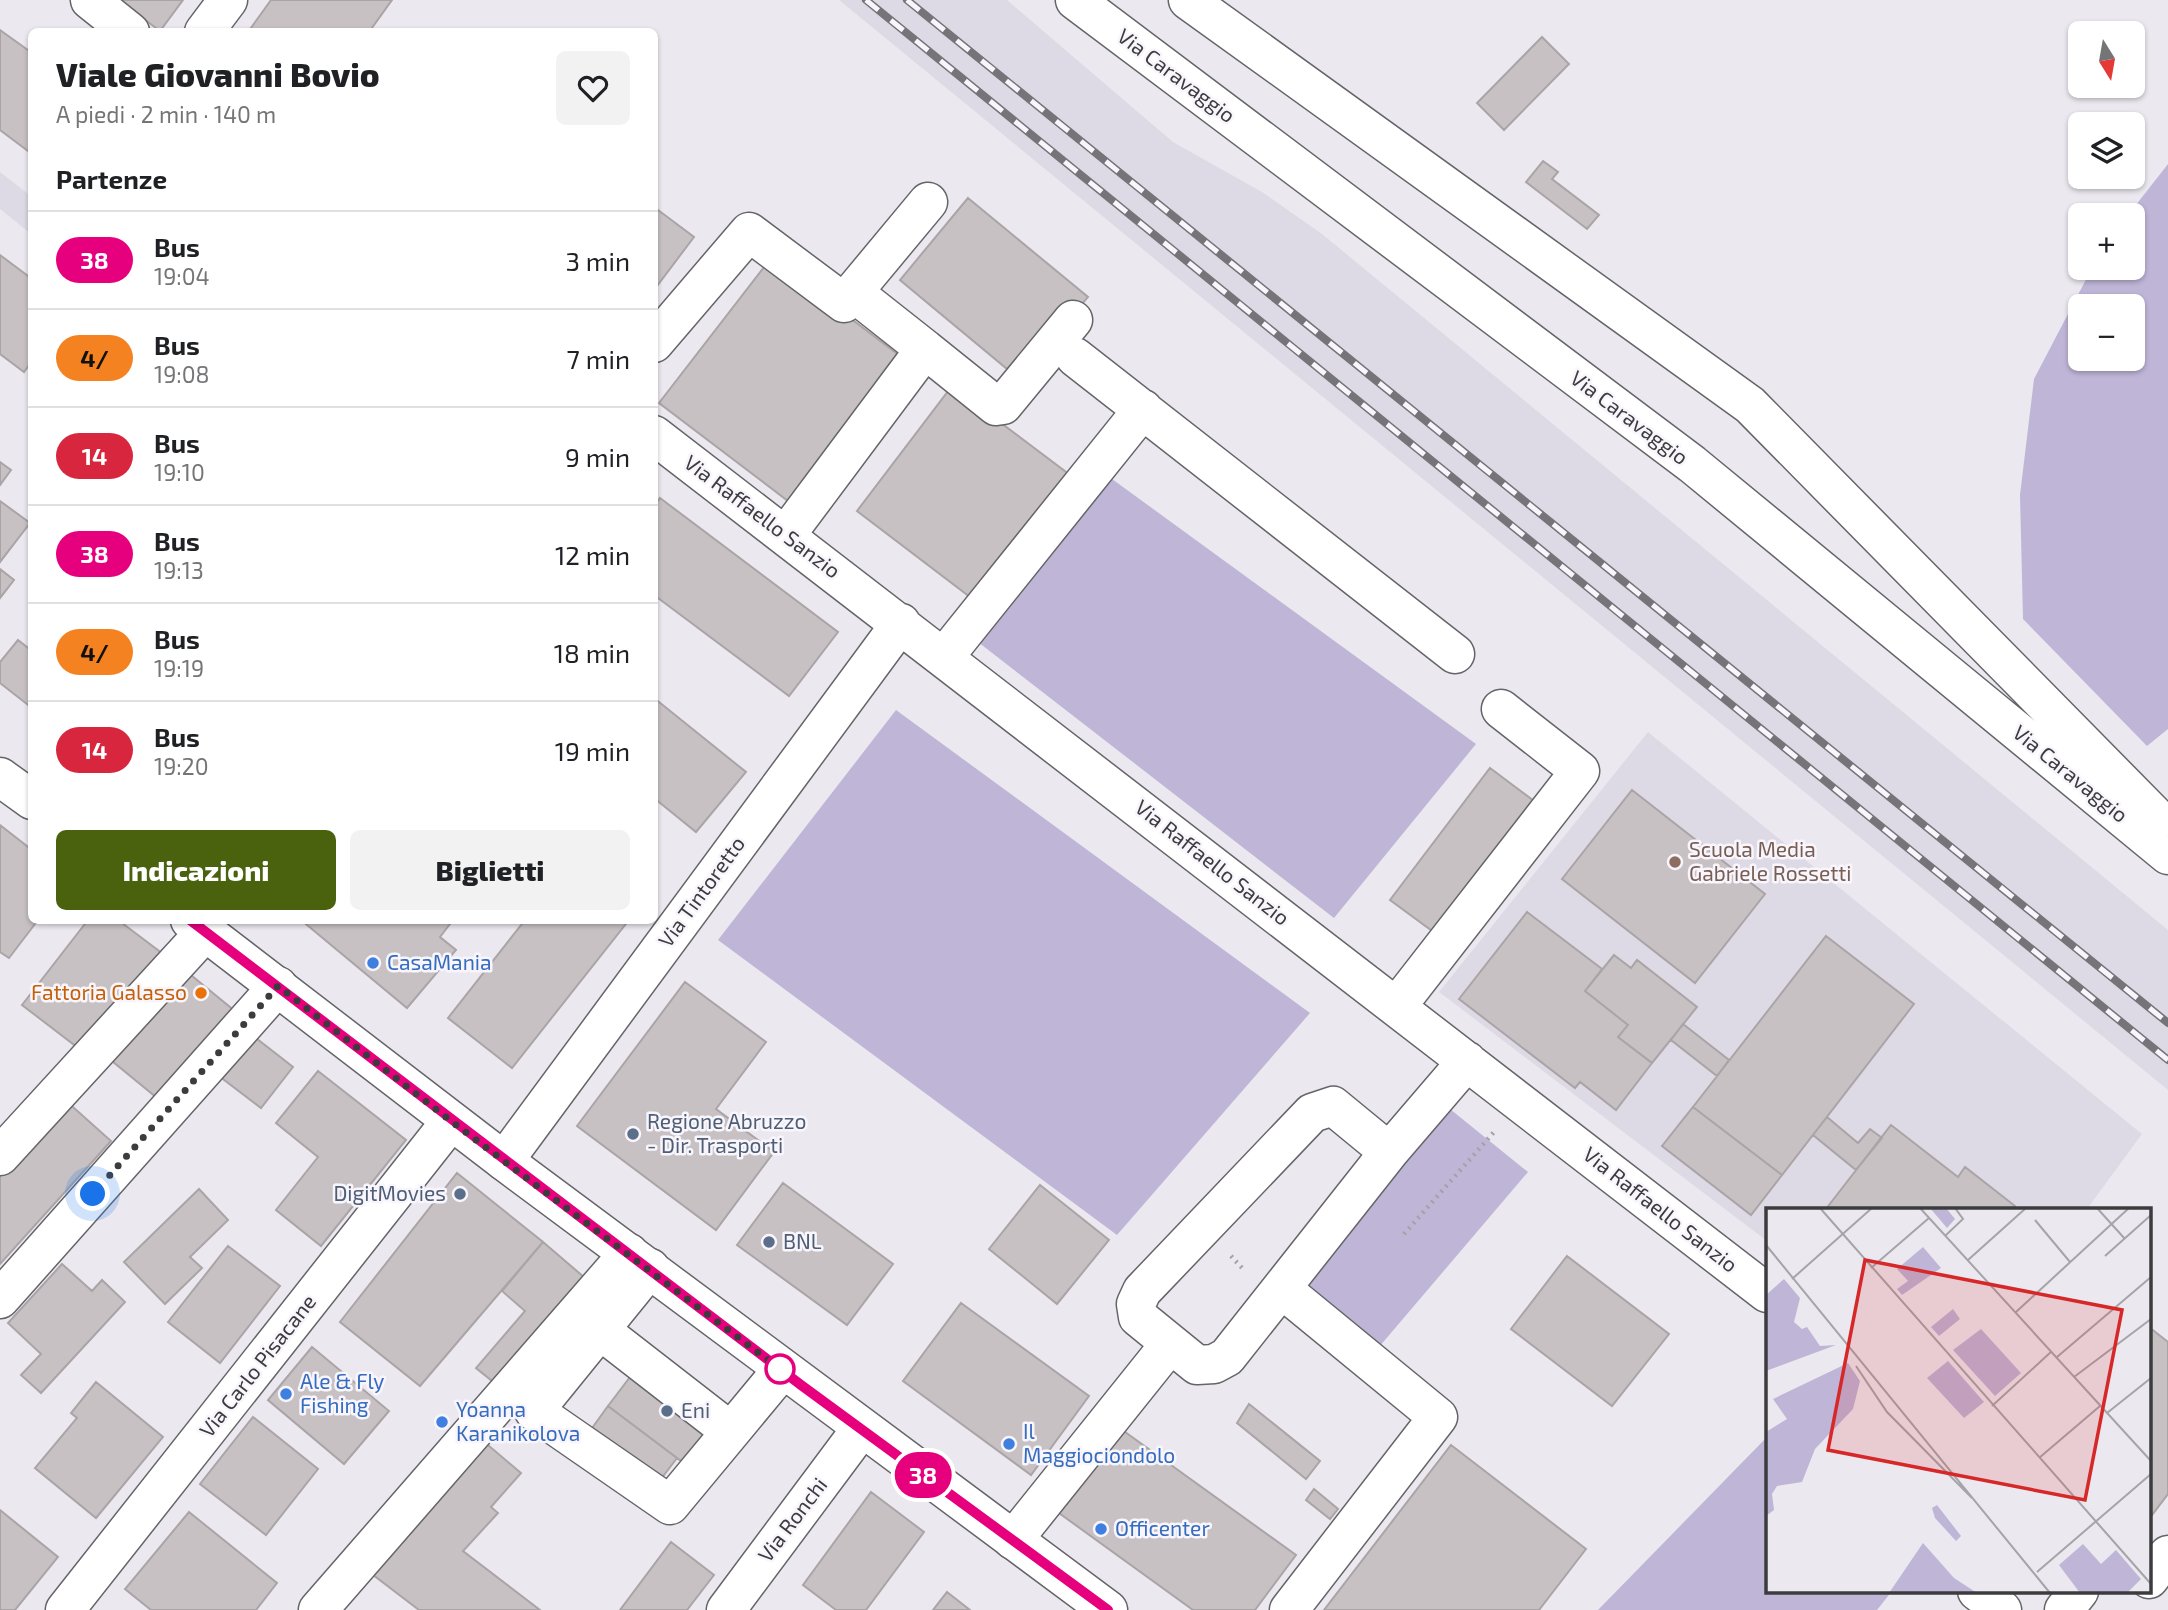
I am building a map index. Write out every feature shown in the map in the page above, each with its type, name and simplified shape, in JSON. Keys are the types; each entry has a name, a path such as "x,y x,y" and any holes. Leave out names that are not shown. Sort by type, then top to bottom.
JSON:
{"street":[{"path":"90,0 125,28"},
{"path":"207,28 228,0"},
{"name":"Via Caravaggio","path":"1075,0 1692,464 2168,855"},
{"name":"Via Caravaggio","path":"1188,0 1750,405 2168,829"},
{"path":"658,338 749,232 844,303 928,202"},
{"path":"868,304 996,406 1003,405 1074,339 1143,409 1455,654"},
{"path":"786,536 925,349"},
{"path":"944,657 1143,409"},
{"name":"Via Raffaello Sanzio","path":"658,438 1766,1292"},
{"name":"Via Tintoretto","path":"504,1161 901,623"},
{"path":"1396,1006 1580,771 1501,709"},
{"path":"0,1156 198,926 504,1161 1013,1540 1088,1604"},
{"path":"0,1298 278,986"},
{"path":"1390,1152 1334,1106 1312,1113 1142,1291 1136,1304 1138,1317 1197,1365 1214,1364 1227,1357 1390,1152 1467,1061"},
{"name":"Via Carlo Pisacane","path":"65,1610 451,1121"},
{"path":"639,1261 600,1330 534,1411 670,1505 782,1370"},
{"path":"318,1610 639,1261"},
{"path":"1278,1294 1438,1418 1289,1610"},
{"path":"600,1330 730,1431"},
{"path":"1013,1540 1170,1344"},
{"name":"Via Ronchi","path":"726,1610 861,1429"},
{"path":"2150,1578 2168,1555"},
{"path":"2150,1591 2168,1605"},
{"path":"1978,1592 2002,1610"},
{"path":"2064,1610 2078,1592"}],"path":[{"path":"1404,1234 1494,1131"},
{"path":"1205,1227 1278,1294"}],"shaded area":[{"path":"839,0 1007,0 1173,142 1262,192 1322,234 2168,930 2168,1090"},
{"path":"2168,164 2168,729 2147,746 2023,619 2020,495 2034,379 2068,314 2068,371 2145,371 2145,294 2078,294 2086,280 2145,280 2145,203 2137,203"},
{"path":"0,172 28,194 28,232 0,209"},
{"path":"1112,479 1476,744 1334,918 978,642"},
{"path":"896,710 1310,1013 1117,1235 718,940"},
{"name":"Scuola Media Gabriele Rossetti","path":"1648,732 2142,1134 2088,1208 1766,1208 1766,1240 1439,992"},
{"path":"1450,1109 1528,1172 1379,1347 1301,1285"},
{"path":"1766,1438 1766,1592 1891,1592 1877,1610 1598,1610"}],"building":[{"path":"119,0 183,0 162,28 156,28"},
{"path":"271,0 392,0 372,28 251,28"},
{"path":"0,30 28,50 28,151 0,130"},
{"path":"1542,37 1569,64 1504,130 1477,103"},
{"path":"1543,161 1558,172 1552,179 1599,215 1587,229 1526,182"},
{"path":"968,198 1088,297 1019,379 900,280"},
{"path":"658,210 694,237 658,285"},
{"path":"0,255 28,276 28,366 24,372 0,354"},
{"path":"771,258 900,356 788,501 659,403"},
{"path":"952,386 1070,475 974,600 857,511"},
{"path":"0,462 11,470 0,485"},
{"path":"660,498 838,632 789,696 658,598"},
{"path":"0,501 28,522 28,526 0,562"},
{"path":"0,569 14,580 0,598"},
{"path":"18,640 28,648 28,705 0,683 0,662"},
{"path":"658,701 746,772 696,832 658,801"},
{"path":"1490,768 1534,801 1435,933 1390,900"},
{"path":"1632,790 1765,894 1695,983 1562,879"},
{"path":"0,825 28,847 28,924 35,924 9,958 0,952"},
{"path":"1527,912 1602,969 1585,991 1628,1025 1618,1037 1652,1063 1616,1110 1580,1082 1575,1088 1459,999"},
{"path":"85,924 123,924 163,954 86,1054 22,1005"},
{"path":"306,924 450,924 440,937 456,950 407,1008"},
{"path":"522,924 626,924 512,1068 448,1018"},
{"path":"1826,936 1914,1004 1782,1175 1693,1107"},
{"path":"1614,955 1631,968 1637,960 1697,1007 1652,1063 1618,1037 1628,1025 1585,991"},
{"path":"186,971 236,1012 162,1102 112,1061"},
{"path":"685,982 766,1042 716,1109 774,1152 716,1230 577,1126"},
{"path":"1683,1024 1729,1060 1717,1076 1671,1040"},
{"path":"247,1031 293,1067 261,1108 215,1073"},
{"path":"318,1071 406,1140 321,1246 276,1210 318,1157 276,1123"},
{"path":"64,1099 111,1141 0,1264 0,1171"},
{"path":"1693,1107 1782,1175 1751,1215 1662,1146"},
{"path":"1827,1117 1858,1143 1870,1129 1882,1138 1856,1170 1813,1135"},
{"path":"1891,1125 1958,1177 1965,1167 2015,1206 2013,1208 1827,1208"},
{"path":"457,1173 543,1242 420,1386 340,1322"},
{"path":"783,1183 893,1264 847,1325 737,1245"},
{"path":"1040,1185 1109,1240 1057,1304 989,1249"},
{"path":"199,1189 228,1220 190,1257 202,1268 165,1304 124,1262"},
{"path":"543,1242 592,1284 502,1389 476,1368 525,1311 502,1291"},
{"path":"228,1246 280,1286 220,1363 168,1322"},
{"path":"1567,1256 1669,1334 1612,1406 1511,1329"},
{"path":"62,1264 92,1291 102,1280 125,1302 41,1393 21,1375 41,1354 8,1323"},
{"path":"961,1303 1089,1396 1031,1475 903,1381"},
{"path":"2150,1328 2168,1342 2168,1494 2150,1518"},
{"path":"312,1347 389,1411 344,1464 268,1400"},
{"path":"646,1356 727,1417 689,1467 608,1406"},
{"path":"96,1382 163,1437 96,1518 35,1468 77,1418 71,1413"},
{"path":"1249,1404 1320,1461 1306,1479 1237,1423"},
{"path":"608,1406 677,1458 654,1488 585,1438"},
{"path":"253,1417 318,1469 266,1535 200,1484"},
{"path":"1114,1424 1296,1555 1255,1610 1193,1610 1052,1508"},
{"path":"482,1440 521,1473 491,1507 498,1513 463,1551 540,1610 419,1610 368,1571"},
{"path":"1451,1445 1586,1549 1539,1610 1324,1610"},
{"path":"1314,1489 1338,1509 1330,1519 1306,1500"},
{"path":"871,1492 924,1532 866,1610 836,1610 803,1585"},
{"path":"0,1510 58,1557 15,1610 0,1610"},
{"path":"189,1512 277,1583 256,1610 151,1610 125,1589"},
{"path":"671,1542 714,1575 687,1610 620,1610"},
{"path":"947,1592 970,1610 933,1610"}],"railway":[{"path":"866,0 2168,1060"},
{"path":"907,0 2168,1023"}],"bus line":[{"name":"38","path":"195,924 801,1385 1108,1610"}],"place":[{"name":"Scuola Media Gabriele Rossetti","path":"1675,862"},
{"name":"CasaMania","path":"373,963"},
{"name":"Fattoria Galasso","path":"201,993"},
{"name":"Regione Abruzzo - Dir. Trasporti","path":"633,1134"},
{"name":"DigitMovies","path":"460,1194"},
{"name":"BNL","path":"769,1242"},
{"name":"Ale & Fly Fishing","path":"286,1394"},
{"name":"Eni","path":"667,1411"},
{"name":"Yoanna Karanikolova","path":"442,1422"},
{"name":"Il Maggiociondolo","path":"1009,1444"},
{"name":"Officenter","path":"1101,1529"}],"route":[{"path":"93,1194 278,986 451,1121 650,1268 782,1370 780,1369"}]}
